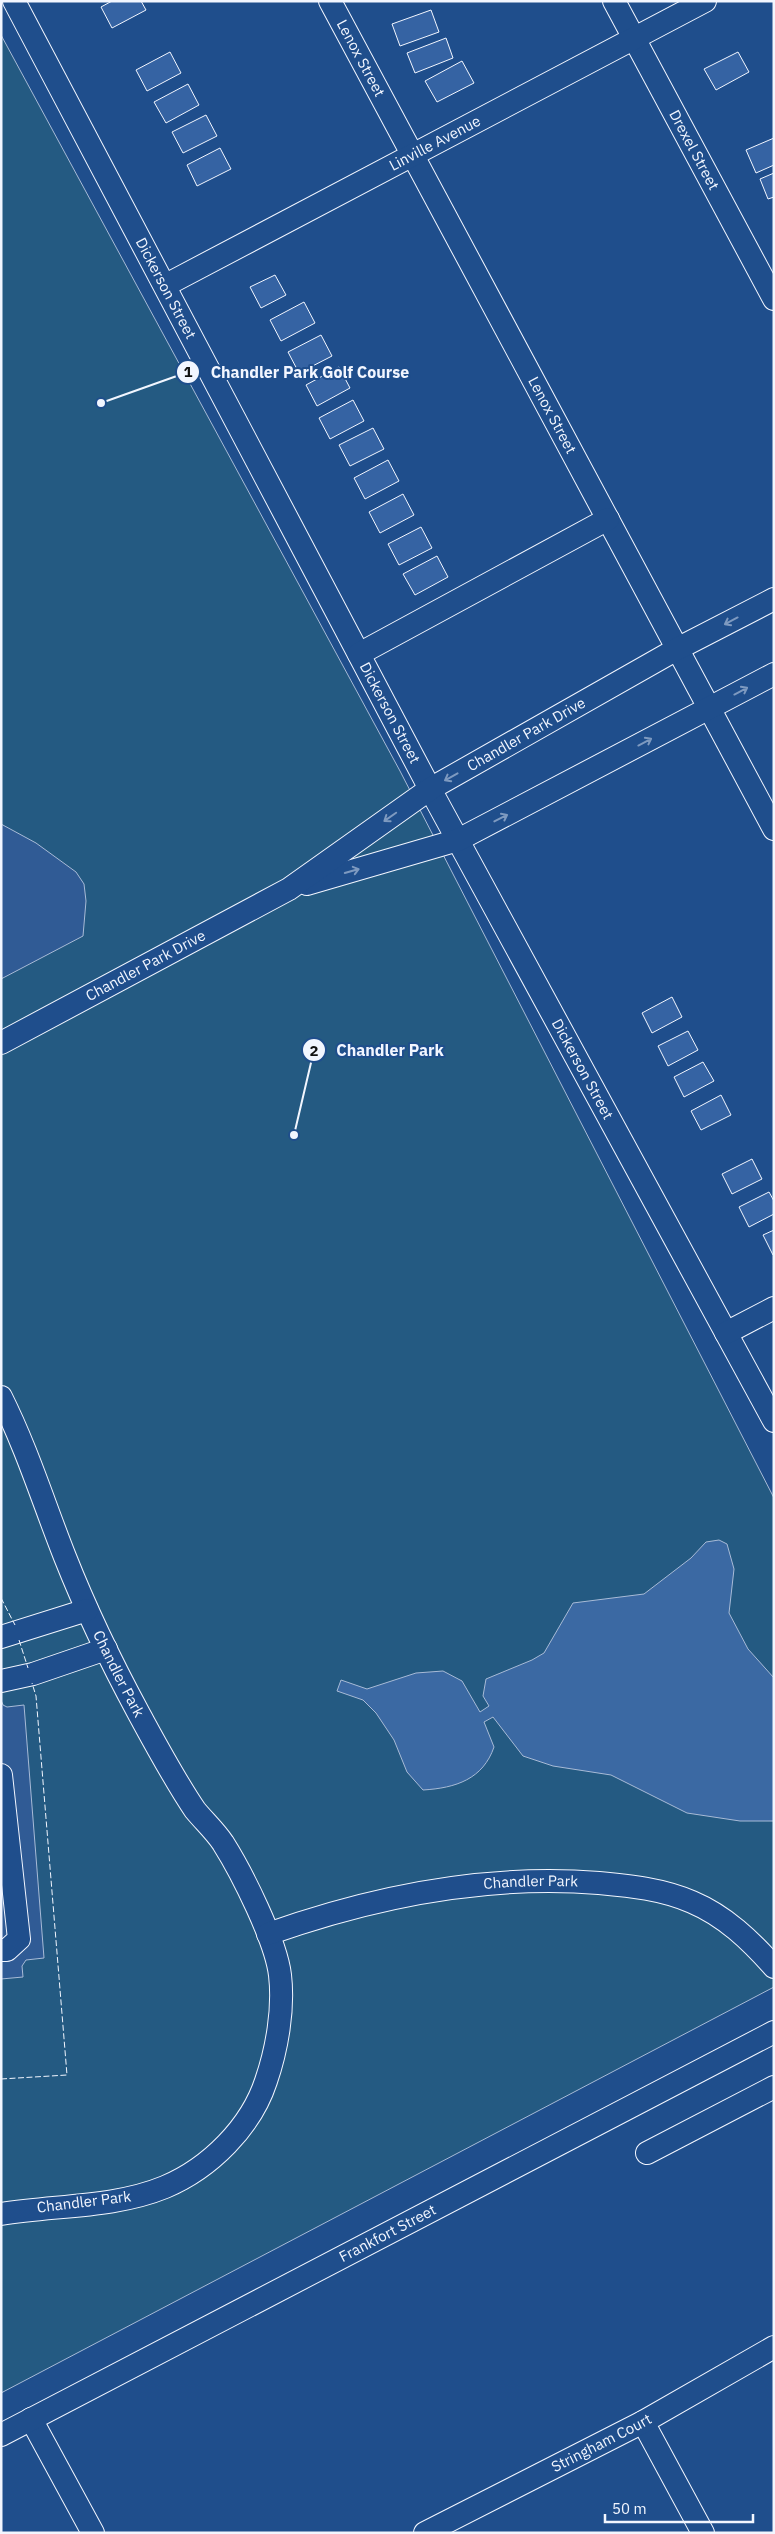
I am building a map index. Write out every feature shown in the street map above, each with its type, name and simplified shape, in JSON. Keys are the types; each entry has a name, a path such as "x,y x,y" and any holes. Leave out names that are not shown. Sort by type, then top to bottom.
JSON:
{"street":[{"name":"Dickerson Street","path":"14,1 166,285 430,789 774,1421"},
{"name":"Lenox Street","path":"330,1 774,829"},
{"name":"Drexel Street","path":"614,1 774,299"},
{"name":"Linville Avenue","path":"166,285 705,1"},
{"path":"359,654 608,519"},
{"name":"Chandler Park Drive","path":"1,1043 289,889 430,789 677,649 774,598"},
{"name":"Chandler Park Drive","path":"289,889 458,840 774,674"},
{"path":"726,1333 774,1308"},
{"name":"Chandler Park","path":"1,1397 18,1431 65,1558 106,1649 171,1770 196,1810 222,1842 268,1934 280,1973 281,1990 278,2032 262,2096 242,2126 220,2150 196,2170 166,2186 135,2197 1,2214"},
{"path":"1,1637 88,1610"},
{"path":"1,1681 33,1674 106,1649"},
{"path":"1,1775 19,1939 7,1950 1,1950"},
{"name":"Chandler Park","path":"268,1934 357,1905 439,1889 501,1882 581,1882 639,1887 666,1892 692,1902 739,1931 774,1968"},
{"name":"Frankfort Street","path":"1,2435 774,2032"},
{"path":"647,2153 774,2087"},
{"name":"Stringham Court","path":"425,2533 452,2526 643,2422 774,2347"},
{"path":"31,2419 92,2533"},
{"path":"643,2422 703,2533"}],"shaded area":[{"path":"1,35 400,771 774,1498 774,1987 1,2393"},
{"path":"1,824 36,843 76,872 84,884 86,901 83,936 1,979"},
{"path":"719,1540 727,1544 734,1569 729,1613 748,1649 774,1678 774,1821 740,1821 687,1813 611,1775 553,1766 523,1756 493,1717 484,1722 494,1747 483,1767 467,1780 457,1784 423,1790 407,1772 394,1740 376,1713 363,1700 337,1691 341,1680 367,1689 416,1673 443,1671 462,1681 480,1712 489,1706 483,1696 486,1679 544,1653 573,1603 644,1594 691,1558 706,1542"},
{"path":"1,1700 3,1705 7,1707 24,1705 44,1958 26,1960 22,1966 23,1977 1,1979"}],"building":[{"path":"112,1 141,1 146,10 112,28 101,7"},
{"path":"431,10 439,32 400,46 392,24"},
{"path":"446,38 453,58 415,73 407,53"},
{"path":"170,52 181,73 147,91 136,70"},
{"path":"738,52 749,72 716,90 704,69"},
{"path":"462,61 474,83 437,102 425,81"},
{"path":"188,84 199,105 166,123 154,102"},
{"path":"206,115 217,136 183,153 172,132"},
{"path":"774,138 774,165 756,173 746,150"},
{"path":"220,148 231,169 197,186 187,165"},
{"path":"774,173 774,197 768,199 760,179"},
{"path":"275,275 286,295 261,308 250,287"},
{"path":"304,302 315,323 281,341 270,320"},
{"path":"321,335 332,356 299,373 288,352"},
{"path":"339,367 350,388 317,406 306,385"},
{"path":"353,400 364,421 330,439 319,418"},
{"path":"373,428 384,449 350,466 339,445"},
{"path":"388,460 399,481 365,499 354,478"},
{"path":"403,494 414,515 380,533 369,512"},
{"path":"421,527 432,548 399,565 388,544"},
{"path":"437,556 448,577 415,595 403,574"},
{"path":"672,997 682,1017 652,1033 642,1013"},
{"path":"688,1031 698,1050 668,1066 658,1046"},
{"path":"703,1062 714,1081 684,1097 674,1077"},
{"path":"721,1095 731,1115 701,1130 691,1111"},
{"path":"752,1159 762,1179 732,1194 722,1174"},
{"path":"769,1192 774,1201 774,1214 749,1227 739,1207"},
{"path":"774,1230 774,1255 773,1255 763,1235"}],"fence":[{"path":"1,1598 15,1625"},
{"path":"19,1640 28,1668"},
{"path":"1,2079 67,2075 36,1696 32,1683"}],"place":[{"name":"Chandler Park Golf Course","path":"101,403"},
{"name":"Chandler Park","path":"294,1135"}]}
